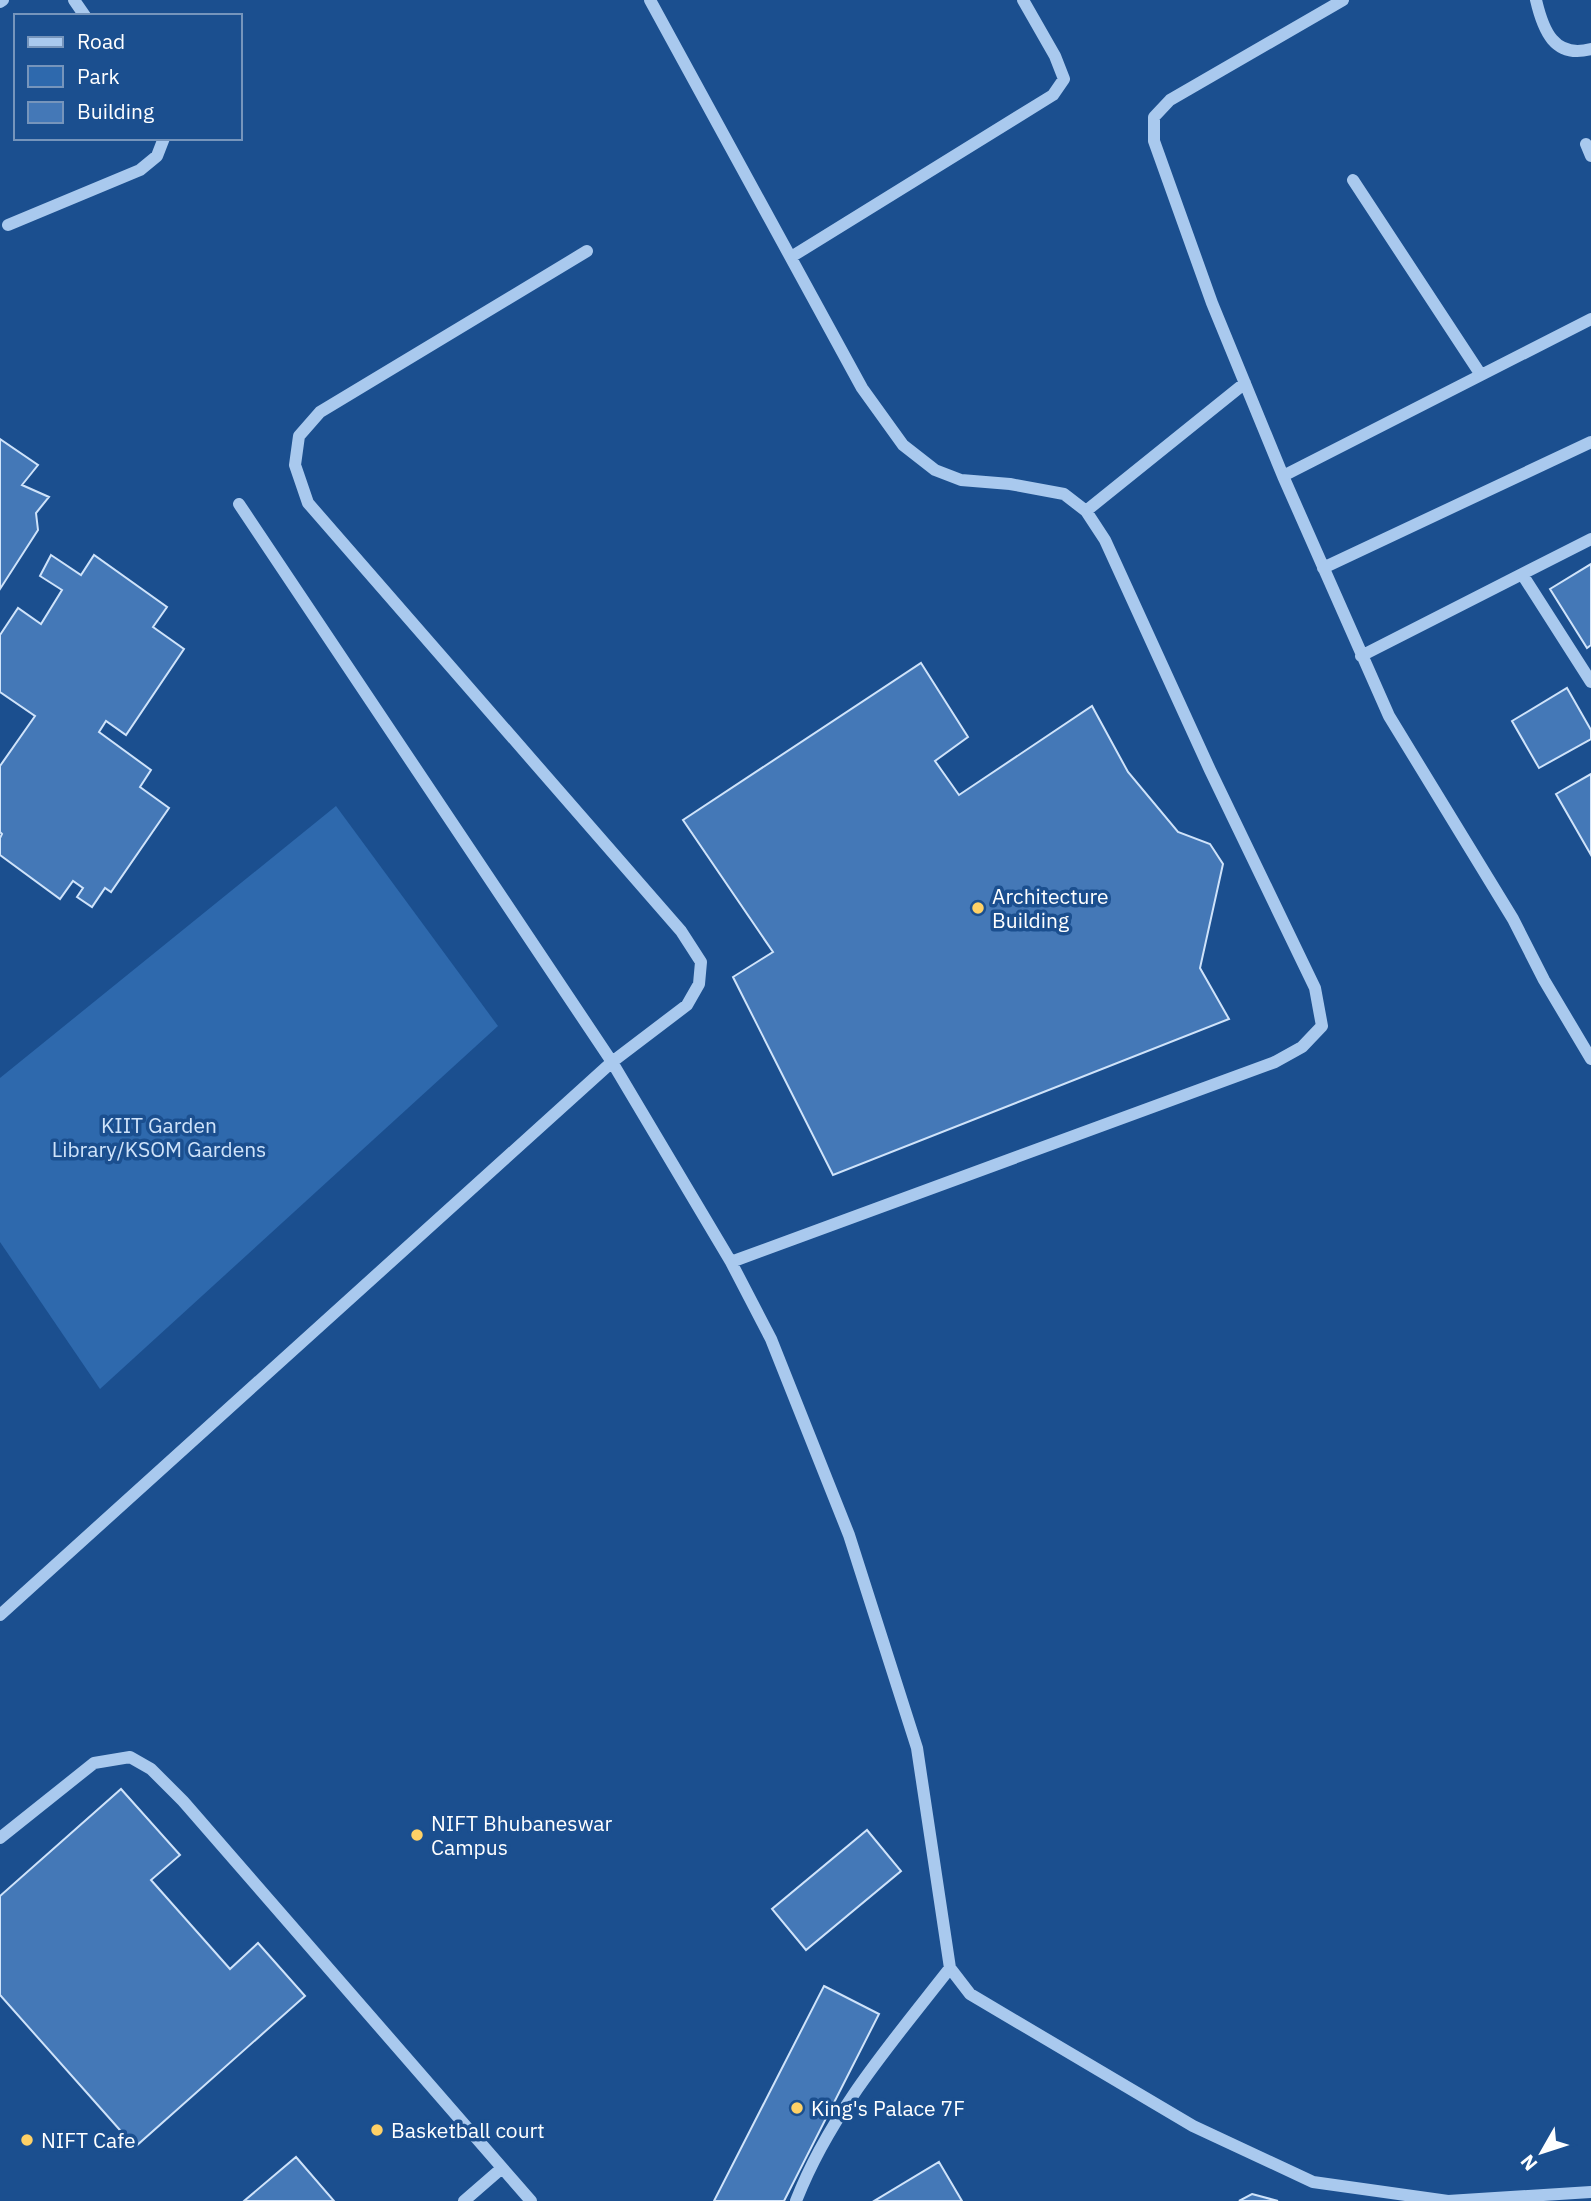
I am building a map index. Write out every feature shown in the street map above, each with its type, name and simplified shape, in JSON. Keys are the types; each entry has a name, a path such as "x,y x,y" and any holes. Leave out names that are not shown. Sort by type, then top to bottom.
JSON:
{"street":[{"path":"650,0 863,388 903,445 935,470 961,480 1010,484 1064,494 1086,511 1105,540 1210,769 1315,988 1322,1026 1302,1047 1275,1062 732,1262"},
{"path":"791,257 1053,95 1064,79 1055,56 1023,0"},
{"path":"1343,0 1170,100 1154,117 1154,141 1212,303 1283,477 1389,716 1513,919 1544,980 1591,1059"},
{"path":"1536,0 1541,19 1553,42 1568,51 1591,49"},
{"path":"8,225 140,170 157,156 163,140"},
{"path":"1353,180 1481,375"},
{"path":"0,1615 612,1062 687,1005 699,984 701,962 681,931 308,503 295,465 299,436 320,412 587,251"},
{"path":"1283,477 1591,319"},
{"path":"1086,511 1245,383"},
{"path":"1322,568 1591,442"},
{"path":"239,504 612,1062 732,1262 771,1339 849,1535 914,1736 950,1968 970,1994 1169,2113 1313,2182 1448,2201 1591,2192"},
{"path":"1361,656 1591,539"},
{"path":"1522,573 1591,682"},
{"path":"0,1838 94,1763 130,1757 151,1769 183,1801 531,2201"},
{"path":"796,2201 804,2179 856,2089 950,1968"},
{"path":"464,2201 502,2168"}],"green space":[{"name":"KIIT Garden Library/KSOM Gardens","path":"336,806 498,1026 100,1389 0,1242 0,1078"}],"building":[{"path":"0,439 38,465 22,485 49,497 36,513 38,530 0,589"},
{"path":"51,555 81,575 94,555 167,607 153,627 184,649 126,735 106,721 99,732 151,770 140,787 169,808 111,892 105,888 92,907 77,897 83,888 73,881 60,899 0,855 0,766 35,716 0,692 0,635 18,608 41,624 62,590 40,576"},
{"path":"1591,564 1591,645 1587,648 1550,589"},
{"name":"Architecture Building","path":"921,663 968,737 935,761 959,795 1092,706 1128,772 1178,832 1210,844 1223,864 1200,968 1229,1019 833,1175 733,977 773,952 683,820"},
{"path":"1567,688 1591,730 1591,739 1539,768 1512,721"},
{"path":"1591,774 1591,855 1556,794"},
{"path":"121,1789 180,1855 151,1880 230,1969 258,1943 305,1996 135,2147 0,1995 0,1896"},
{"path":"867,1830 901,1871 806,1950 772,1909"},
{"name":"King's Palace 7F","path":"824,1986 879,2014 784,2201 714,2201"},
{"path":"296,2157 334,2201 244,2201"},
{"path":"939,2162 962,2201 874,2201"},
{"path":"1252,2194 1278,2201 1239,2201"}],"place":[{"name":"Architecture Building","path":"978,908"},
{"name":"NIFT Bhubaneswar Campus","path":"417,1835"},
{"name":"King's Palace 7F","path":"797,2108"},
{"name":"Basketball court","path":"377,2130"},
{"name":"NIFT Cafe","path":"27,2140"}]}
